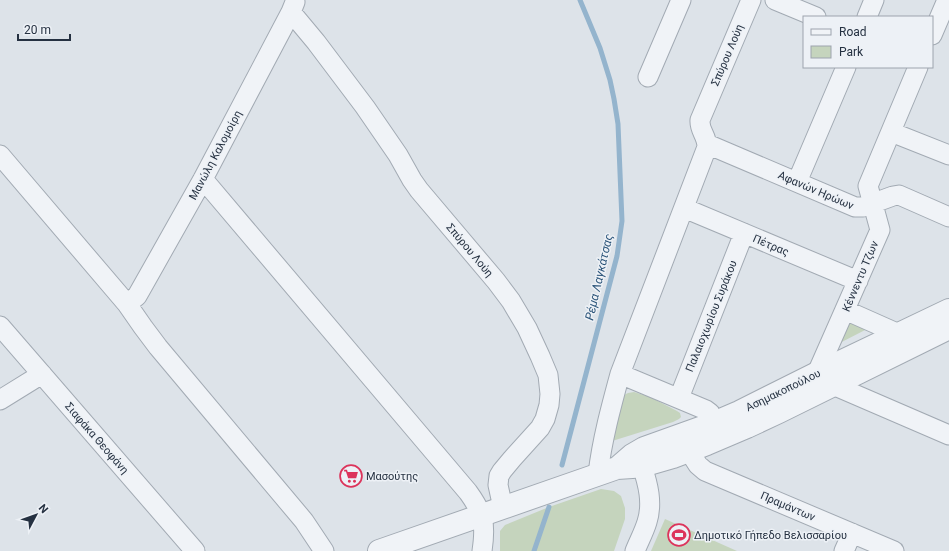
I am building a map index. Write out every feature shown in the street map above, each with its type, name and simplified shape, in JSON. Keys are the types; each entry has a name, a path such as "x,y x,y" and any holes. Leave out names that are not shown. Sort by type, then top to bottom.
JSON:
{"street":[{"path":"648,77 681,0"},
{"name":"Σπύρου Λούη","path":"707,144 707,140 700,127 700,120 750,0"},
{"path":"775,0 814,16"},
{"path":"867,16 874,0"},
{"path":"933,33 947,0"},
{"name":"Σπύρου Λούη","path":"293,6 320,48 365,107 398,155 419,190 502,289 520,315 540,356 548,375 550,394 545,419 540,428 499,476 498,485 512,505"},
{"name":"Μανώλη Καλομοίρη","path":"127,304 137,296 203,180 293,6"},
{"path":"797,182 846,68"},
{"name":"Κέννεντυ Τζων","path":"825,379 845,310 880,230 868,186 918,68"},
{"path":"891,132 949,156"},
{"path":"607,471 600,455 620,374 705,154 707,144"},
{"name":"Αφανών Ηρώων","path":"707,144 855,207 863,207 899,195 949,217"},
{"path":"0,155 127,304 142,327 158,347 304,521 324,551"},
{"path":"203,180 468,492 482,516 484,530 482,551"},
{"name":"Πέτρας","path":"684,208 858,281"},
{"name":"Παλαιοχωρίου Συράκου","path":"678,398 744,233"},
{"path":"845,310 899,334"},
{"name":"Ασημακοπούλου","path":"379,551 607,471 642,466 672,457 747,427 899,334 949,310"},
{"name":"Σιαφάκα Θεοφάνη","path":"0,326 195,551"},
{"name":"Ασημακοπούλου","path":"607,471 644,448 685,434 945,333"},
{"path":"0,400 42,374"},
{"path":"620,374 706,410 714,422"},
{"path":"825,379 949,435"},
{"name":"Πραμάντων","path":"689,451 698,465 705,471 894,551"},
{"path":"634,551 647,522 649,511 649,493 642,466"},
{"path":"844,551 852,533"}],"green space":[{"path":"845,319 867,329 834,346"},
{"path":"634,392 650,397 677,411 680,413 681,417 673,422 609,442 624,395"},
{"path":"601,489 614,491 621,496 625,508 625,519 614,551 500,551 500,531 505,525 549,507"},
{"name":"Δημοτικό Γήπεδο Βελισσαρίου","path":"665,519 737,551 651,551"}],"waterway":[{"name":"Ρέμα Λαγκάτσας","path":"562,465 617,256 622,221 618,124 614,99 600,48 580,0"},
{"name":"Ρέμα Λαγκάτσας","path":"534,551 549,507"}],"place":[{"name":"Μασούτης","path":"351,476"},
{"name":"Δημοτικό Γήπεδο Βελισσαρίου","path":"679,535"}]}
